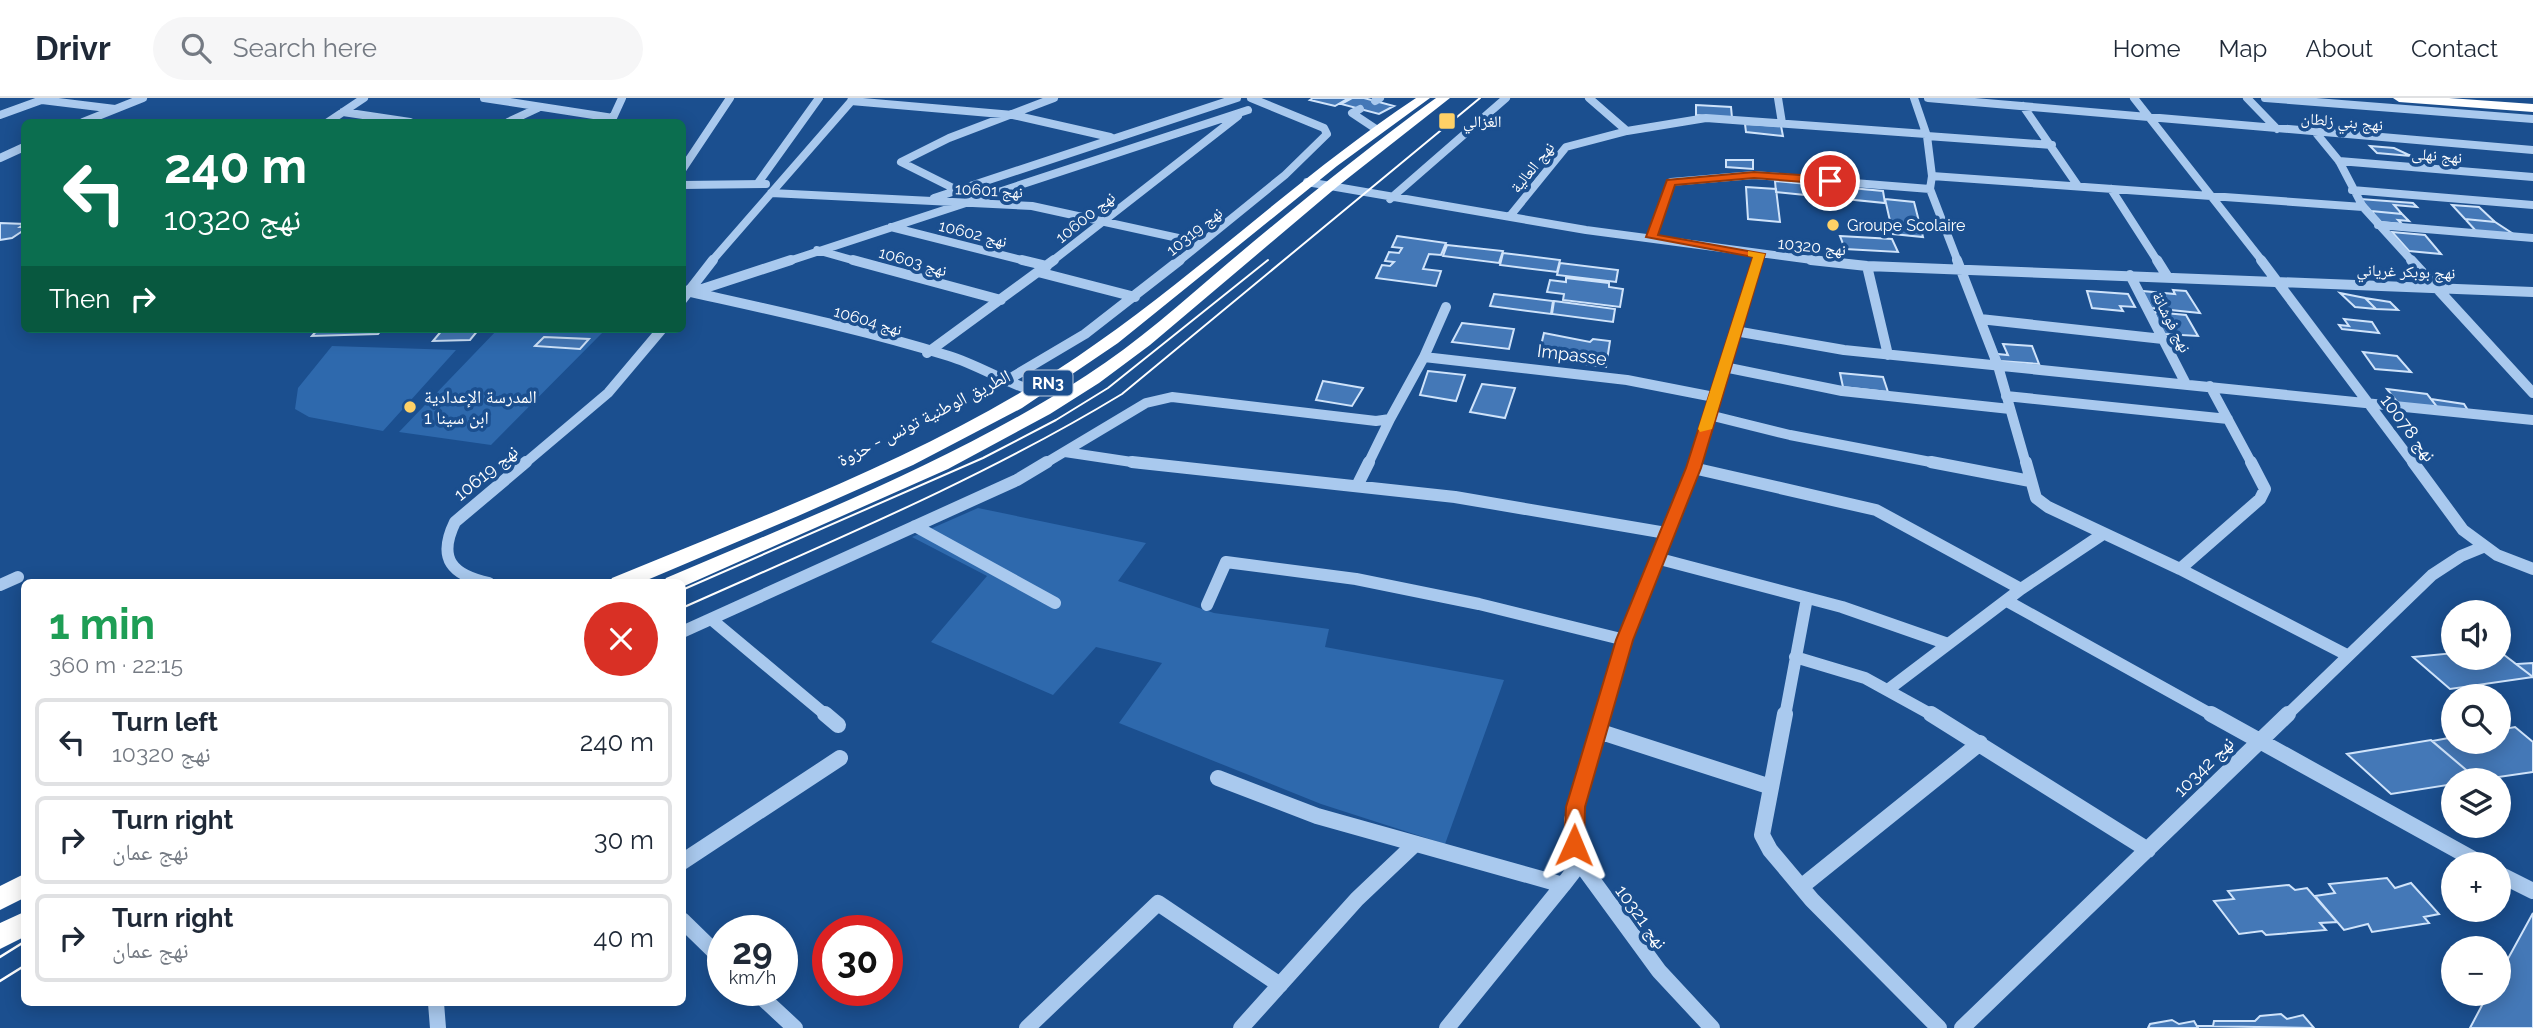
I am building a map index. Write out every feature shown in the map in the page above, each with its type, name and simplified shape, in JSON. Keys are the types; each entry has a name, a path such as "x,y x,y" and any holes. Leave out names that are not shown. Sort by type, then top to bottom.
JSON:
{"highway":[{"name":"الطريق الوطنية تونس - حزوة","path":"629,579 847,486 945,440 1034,391 1115,337 1307,182 1376,129 1424,98"},
{"name":"RN3","path":"683,579 968,453 1035,416 1095,378 1154,334 1331,187 1444,98"},
{"path":"2399,98 2533,108"},
{"path":"2518,98 2533,99"},
{"path":"0,899 21,887"},
{"path":"0,937 21,925"}],"street":[{"path":"90,119 143,98"},
{"path":"332,119 364,98"},
{"path":"484,98 606,119"},
{"path":"612,119 622,98"},
{"path":"686,164 730,98"},
{"path":"758,183 819,98"},
{"path":"937,107 944,98"},
{"path":"957,190 902,165 901,162 949,138 1054,98"},
{"path":"927,201 1237,98"},
{"path":"1390,199 1506,98"},
{"path":"1589,98 1624,132"},
{"path":"1778,98 1782,123"},
{"path":"1914,98 1927,135 1932,176 1930,189 1998,366 2030,481 2041,502 2180,569 2347,655"},
{"path":"1928,98 2148,119"},
{"path":"2134,98 2209,197 2278,281"},
{"path":"2247,98 2277,130"},
{"path":"2265,98 2533,119"},
{"path":"0,116 44,99 115,109"},
{"path":"687,293 852,99 1013,115 1112,138"},
{"name":"نهج 10600","path":"927,353 1043,269 1248,110 1254,99"},
{"name":"نهج 10319","path":"1004,382 1036,367 1091,332 1201,243 1327,134 1324,128 1254,99"},
{"path":"2022,106 2052,145 2078,186"},
{"path":"514,119 538,108"},
{"path":"1360,109 1352,113 1376,129"},
{"path":"687,293 1248,110"},
{"path":"343,112 390,119"},
{"name":"نهج العالية","path":"1510,216 1566,147 1624,132 1706,118 1927,135"},
{"name":"نهج بني زلطان","path":"2148,119 2533,150"},
{"path":"2316,133 2339,161 2363,208 2533,393"},
{"path":"1927,135 2052,145"},
{"path":"0,158 21,148"},
{"name":"نهج نهلى","path":"2339,161 2533,177"},
{"path":"1652,237 1671,183 1754,175 1930,189"},
{"path":"1932,176 2363,208"},
{"name":"نهج 10320","path":"1307,182 1390,199 1759,254 1867,266 2278,281"},
{"path":"686,185 782,184"},
{"path":"2111,189 2167,276"},
{"path":"2352,190 2533,205"},
{"name":"نهج 10601","path":"771,193 1032,206 1201,243"},
{"path":"2378,225 2533,238"},
{"name":"نهج 10602","path":"891,227 1135,296"},
{"name":"نهج 10603","path":"817,250 1001,300"},
{"name":"نهج 10321","path":"1712,1028 1658,971 1580,863 1574,845 1572,820 1625,640 1693,468 1759,254"},
{"path":"1867,266 1888,355"},
{"name":"نهج فوشانة","path":"2130,275 2186,384"},
{"name":"نهج بوبكر غرياني","path":"2278,281 2533,292"},
{"name":"نهج 10078","path":"2278,281 2456,522 2483,547 2533,569"},
{"name":"نهج 10604","path":"687,293 797,316 927,353 952,357 1004,382 1034,391"},
{"path":"1357,486 1424,357 1446,307"},
{"path":"1980,319 2163,339"},
{"path":"1735,331 1888,355 2533,420"},
{"name":"نهج 10619","path":"477,579 465,575 446,558 444,546 455,522 608,393 659,333"},
{"name":"Impasse","path":"1424,357 1627,380 1714,397"},
{"path":"1724,367 1842,391 2010,409"},
{"path":"2180,569 2260,499 2265,489 2210,386"},
{"path":"2006,396 2228,419"},
{"path":"686,630 1017,480 1146,403 1172,397 1376,421 1390,419"},
{"path":"1709,415 1790,435 2030,481"},
{"path":"1065,452 1143,466 1357,486 1563,512 1666,533"},
{"path":"1693,468 1877,510 2021,589"},
{"path":"915,526 987,568 1055,603"},
{"path":"1889,689 2021,589 2103,534"},
{"name":"نهج 10342","path":"1962,1028 2432,575 2483,547"},
{"path":"1656,558 1842,607 1948,643"},
{"path":"1207,605 1226,562 1370,582 1479,604 1625,640"},
{"path":"0,585 18,577"},
{"path":"1808,598 1762,835 1765,846 1801,887 1939,1028"},
{"path":"2007,601 2460,852"},
{"path":"711,619 838,725"},
{"path":"1795,657 1865,678 1889,689 1980,743 2148,850"},
{"path":"1598,731 1771,787"},
{"path":"1801,887 1980,743"},
{"path":"686,859 840,758"},
{"path":"1218,778 1317,816 1563,885"},
{"path":"1241,1028 1357,899 1415,844"},
{"path":"1447,1028 1580,863"},
{"path":"2511,880 2533,891"},
{"path":"1027,1028 1158,903 1280,985"},
{"path":"686,924 707,944"},
{"path":"436,1006 438,1028"},
{"path":"771,1006 795,1028"}],"shaded area":[{"path":"494,333 602,333 491,445 399,432"},
{"path":"332,346 456,350 383,431 309,417 295,409 298,388"},
{"path":"978,508 1146,543 1118,581 1214,613 1329,629 1325,647 1504,680 1445,844 1321,804 1119,723 1162,663 1096,647 1053,695 931,642 987,576 912,537"}],"building":[{"path":"1349,98 1335,106 1310,100"},
{"path":"1352,98 1364,98 1394,106 1379,114 1341,104"},
{"path":"1696,105 1731,107 1732,118 1696,115"},
{"path":"1745,124 1781,126 1783,136 1746,132"},
{"path":"2370,146 2394,148 2411,156 2377,153"},
{"path":"1726,160 1753,160 1753,169 1726,167"},
{"path":"1775,181 1883,191 1885,203 1776,192"},
{"path":"1746,187 1776,189 1780,222 1748,219"},
{"path":"1885,199 1914,202 1923,237 1893,234"},
{"path":"2360,199 2413,203 2417,207 2394,205 2402,214 2371,211"},
{"path":"2452,205 2479,207 2495,222 2465,219"},
{"path":"2371,211 2402,214 2409,221 2398,220 2402,224 2381,222"},
{"path":"2465,219 2495,222 2515,235 2476,231"},
{"path":"0,223 21,224 21,232 12,238 0,240"},
{"path":"2392,232 2425,235 2441,254 2409,251"},
{"path":"1397,236 1446,243 1441,255 1429,254 1423,269 1441,271 1436,286 1376,278 1382,265 1390,266 1394,262 1385,261 1389,252 1399,253 1402,248 1392,247"},
{"path":"1840,236 1892,239 1898,252 1845,249"},
{"path":"1447,245 1503,251 1499,263 1443,256"},
{"path":"1503,253 1560,260 1557,272 1500,265"},
{"path":"1560,263 1618,270 1616,282 1557,275"},
{"path":"1566,278 1609,283 1609,287 1623,289 1620,307 1563,300 1564,294 1547,292 1550,280 1566,282"},
{"path":"2173,290 2186,291 2200,313 2151,308 2142,291 2175,294"},
{"path":"2087,291 2128,294 2135,307 2120,306 2123,311 2092,308"},
{"path":"2340,293 2365,298 2376,309 2355,307"},
{"path":"1494,294 1553,301 1551,314 1490,306"},
{"path":"2365,298 2390,302 2398,310 2376,309"},
{"path":"1554,301 1615,309 1613,322 1552,314"},
{"path":"2154,312 2186,315 2198,336 2164,334"},
{"path":"2344,319 2372,322 2379,333 2342,329 2339,325 2349,326"},
{"path":"1462,323 1514,329 1509,349 1452,342"},
{"path":"315,333 379,333 378,334 312,336"},
{"path":"440,333 476,333 470,340 433,341"},
{"path":"1544,333 1590,342 1593,339 1610,341 1606,367 1538,358"},
{"path":"544,337 589,339 580,349 535,346"},
{"path":"2003,344 2032,346 2039,364 2000,361 1997,354 2008,355"},
{"path":"2363,352 2397,356 2411,372 2375,369"},
{"path":"1428,371 1465,375 1456,401 1420,395"},
{"path":"1840,373 1883,377 1888,392 1843,387"},
{"path":"1323,381 1363,388 1352,406 1316,400"},
{"path":"1482,384 1515,388 1505,418 1470,412"},
{"path":"2387,389 2427,394 2438,408 2399,404"},
{"path":"2431,399 2464,404 2469,412 2438,408"},
{"path":"2441,654 2441,670 2511,670 2511,660 2533,677 2485,684 2444,684 2413,657"},
{"path":"2533,663 2533,677 2516,664"},
{"path":"2515,727 2533,742 2533,772 2511,775 2511,768 2464,768 2447,754 2511,754 2511,728"},
{"path":"2441,739 2441,749 2432,741"},
{"path":"2431,740 2441,749 2441,754 2447,754 2464,768 2441,768 2441,786 2391,794 2347,754"},
{"path":"2387,878 2395,888 2411,883 2439,914 2424,917 2429,923 2372,932 2368,924 2344,930 2315,896 2335,893 2329,884"},
{"path":"2289,885 2295,890 2307,888 2337,922 2320,923 2326,930 2266,935 2262,931 2239,934 2214,901 2234,899 2228,891"},
{"path":"2533,913 2533,1028 2470,1028 2482,1006 2511,1006 2511,953"},
{"path":"2281,1014 2287,1019 2303,1015 2314,1028 2197,1026 2213,1026 2214,1021 2255,1021 2260,1016"},
{"path":"2172,1020 2179,1024 2194,1021 2198,1028 2148,1028 2150,1024"}],"tram line":[{"path":"686,606 961,481 1122,394 1480,98"},
{"path":"686,588 983,458 1056,420 1108,388 1268,260"},
{"path":"0,957 21,944"},
{"path":"0,981 21,968"}],"slow traffic":[{"path":"1705,429 1759,254 1752,253"}],"place":[{"name":"الغزالي","path":"1447,121"},
{"name":"Groupe Scolaire","path":"1833,225"},
{"name":"المدرسة الإعدادية ابن سينا 1","path":"410,407"}],"route":[{"path":"1574,845 1572,820 1575,807 1625,640 1693,468 1759,254 1652,237 1671,183 1754,175 1830,181"}]}
